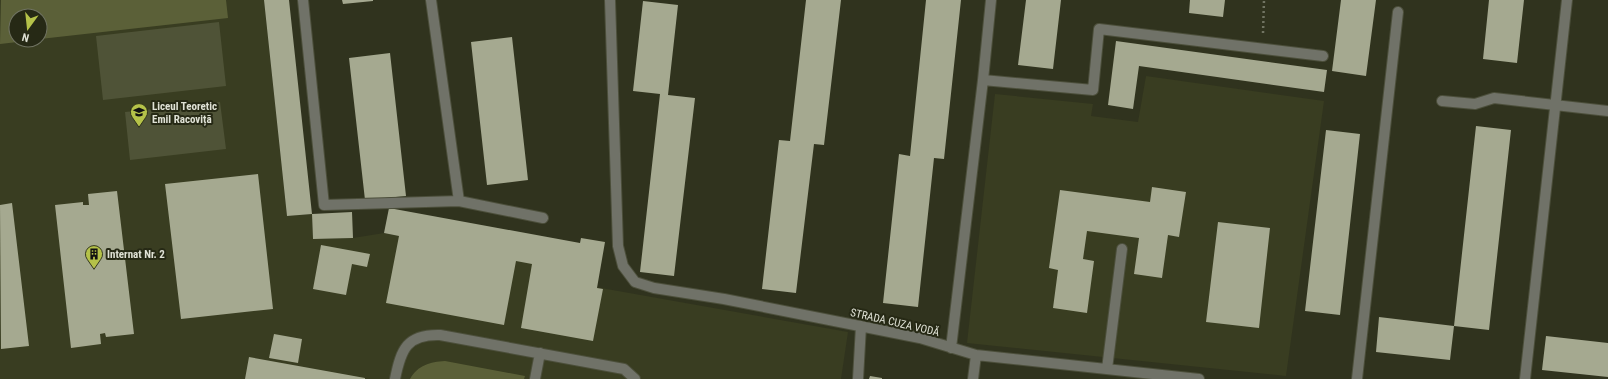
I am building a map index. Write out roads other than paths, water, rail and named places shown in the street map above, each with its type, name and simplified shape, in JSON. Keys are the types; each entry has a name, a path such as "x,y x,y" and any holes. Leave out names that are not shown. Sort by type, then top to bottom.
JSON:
{"street":[{"path":"303,0 324,205 459,201 543,218"},
{"path":"431,0 459,201"},
{"name":"STRADA CUZA VODĂ","path":"610,0 618,246 623,266 635,282 654,288 920,338 976,355 1199,379"},
{"path":"951,348 991,0"},
{"path":"1525,379 1567,0"},
{"path":"1357,379 1398,12"},
{"path":"983,80 1093,90 1099,29 1323,56"},
{"path":"1442,101 1475,104 1494,98 1608,111"},
{"path":"1107,369 1122,249"},
{"path":"858,379 861,326"},
{"path":"395,379 403,350 413,340 427,335 440,335 624,369 634,379"},
{"path":"535,379 540,353"},
{"path":"973,379 976,355"}],"place":[{"name":"Liceul Teoretic Emil Racoviță","path":"139,127"},
{"name":"Internat Nr. 2","path":"94,269"}]}
